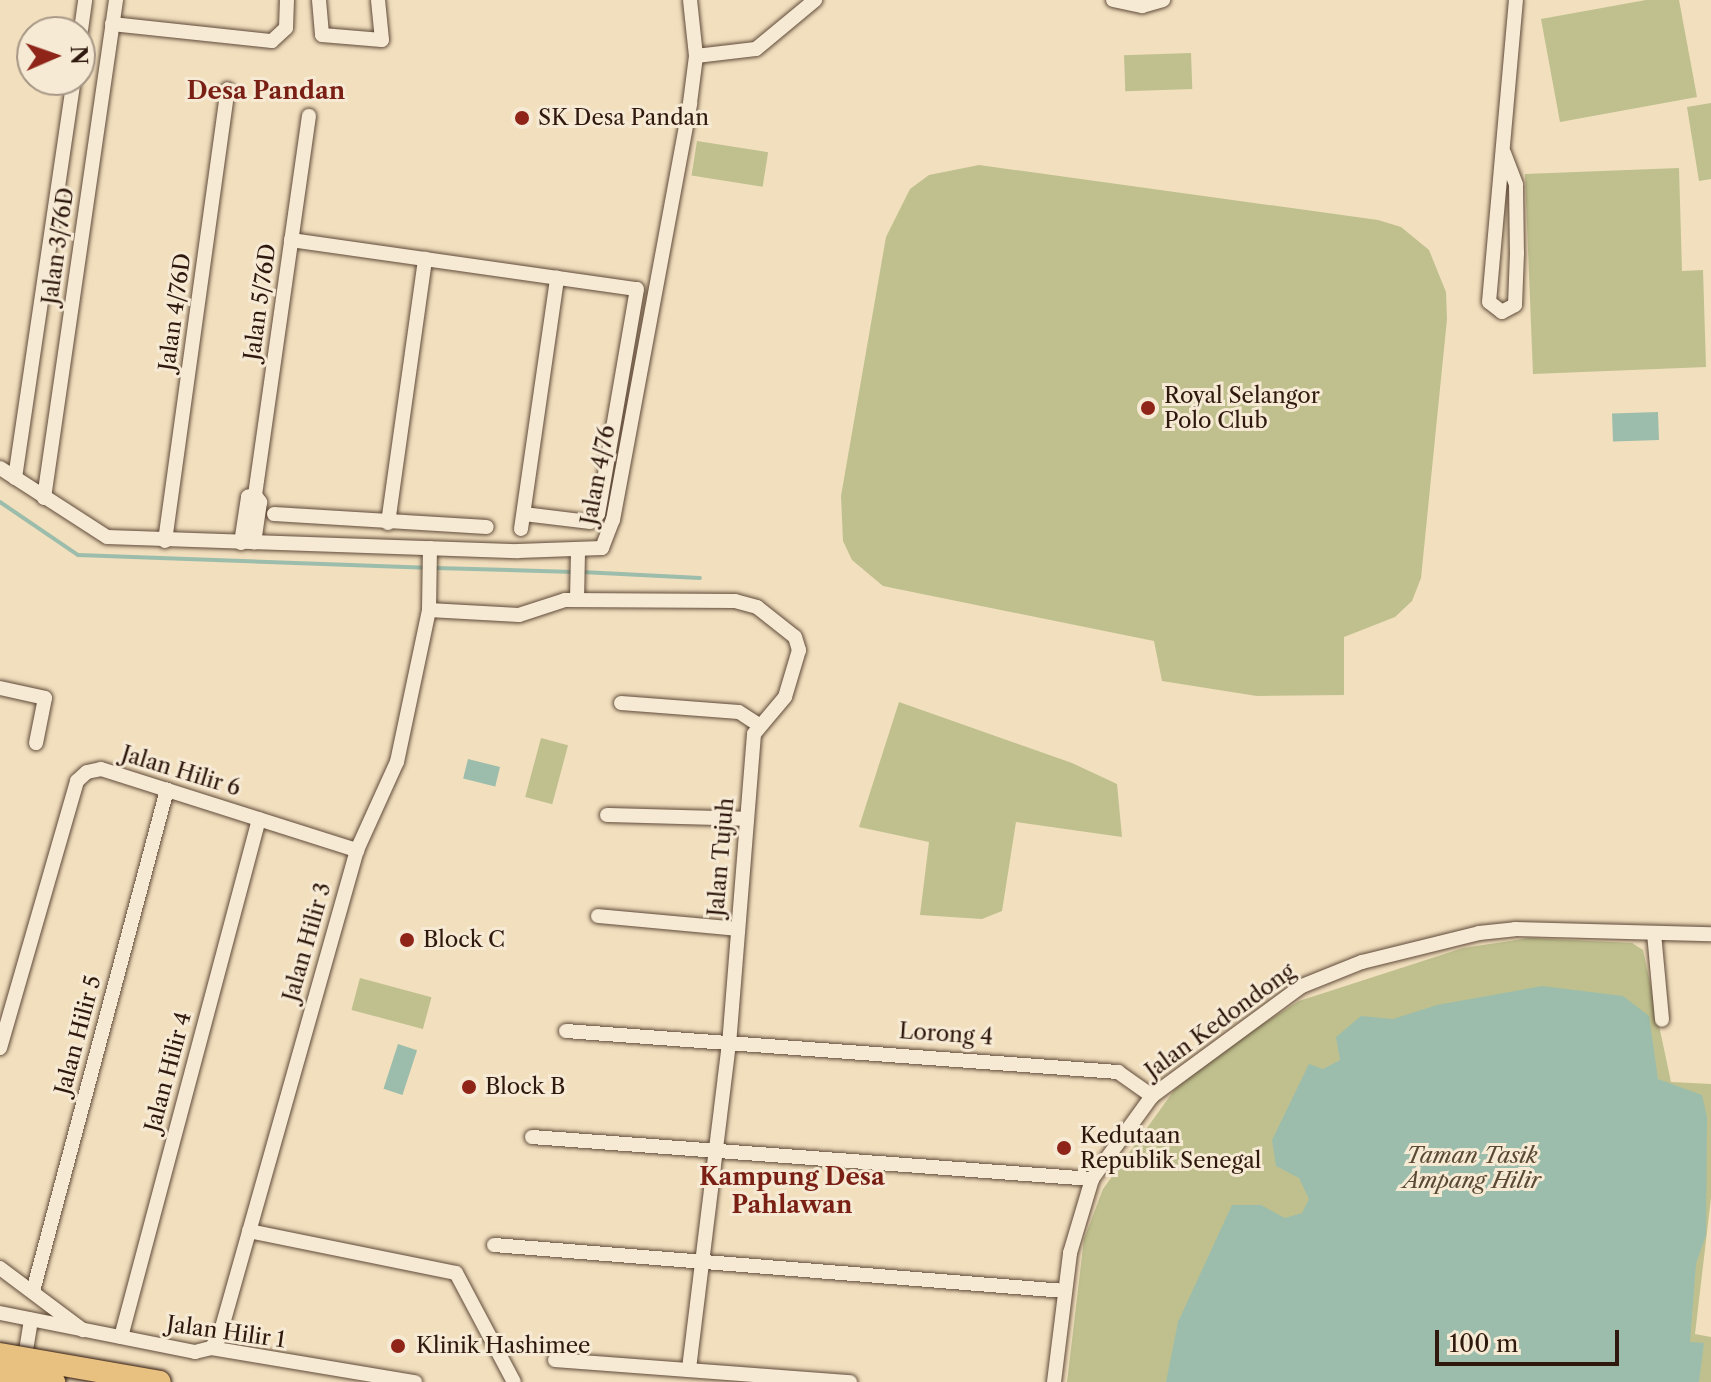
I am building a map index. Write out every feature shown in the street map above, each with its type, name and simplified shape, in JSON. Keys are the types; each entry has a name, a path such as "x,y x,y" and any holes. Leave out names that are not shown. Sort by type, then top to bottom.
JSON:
{"highway":[{"path":"0,1354 160,1382"},
{"path":"0,1373 54,1382"}],"street":[{"name":"Jalan 3/76D","path":"44,498 116,0"},
{"path":"112,24 272,41 286,28 287,0"},
{"path":"319,0 322,35 382,40 378,0"},
{"name":"Jalan 4/76","path":"44,498 92,531 165,541 430,554 578,552 602,548 613,520 696,56 690,0"},
{"path":"696,56 756,49 815,0"},
{"path":"1113,0 1142,6 1163,0"},
{"path":"1504,153 1516,185 1515,305 1502,312 1489,302 1516,0"},
{"name":"Jalan 4/76D","path":"165,541 228,89"},
{"path":"15,478 72,96"},
{"name":"Jalan 5/76D","path":"248,543 248,497 255,495 309,116"},
{"path":"291,240 637,289 598,514 590,522 522,522 557,278"},
{"path":"388,523 425,259"},
{"path":"0,468 44,498"},
{"path":"274,514 487,527"},
{"path":"577,593 578,552"},
{"name":"Jalan Hilir 3","path":"211,1348 219,1338 357,850 397,762 429,610 430,554"},
{"path":"429,610 519,615 577,593 735,601 757,607 795,637 799,650 785,697 759,725 739,712 621,703"},
{"path":"0,688 45,698 36,743"},
{"name":"Jalan Tujuh","path":"689,1370 729,1043 746,819 759,725"},
{"name":"Jalan Hilir 6","path":"0,1048 77,781 101,769 357,850"},
{"name":"Jalan Hilir 5","path":"33,1291 167,790"},
{"path":"607,815 746,819"},
{"name":"Jalan Hilir 4","path":"121,1337 259,819"},
{"path":"598,916 737,929"},
{"name":"Jalan Kedondong","path":"1054,1382 1073,1240 1092,1179 1152,1096 1291,994 1331,972 1479,933 1515,929 1711,934"},
{"path":"1654,933 1662,1020"},
{"name":"Lorong 4","path":"566,1031 1118,1072 1152,1096"},
{"path":"532,1137 1092,1179"},
{"path":"249,1231 456,1273 514,1382"},
{"path":"494,1245 1065,1291"},
{"path":"0,1268 84,1330"},
{"name":"Jalan Hilir 1","path":"0,1313 195,1352 211,1348 415,1382"},
{"path":"20,1382 31,1320"},
{"path":"555,1360 850,1382"}],"green space":[{"path":"1646,0 1679,0 1697,97 1560,122 1541,19"},
{"path":"1191,53 1192,89 1125,91 1124,55"},
{"path":"1711,103 1711,179 1699,181 1687,107"},
{"path":"697,141 768,152 763,187 692,176"},
{"name":"Royal Selangor Polo Club","path":"979,165 1378,220 1401,227 1429,250 1446,292 1447,319 1421,578 1412,601 1395,617 1344,637 1344,695 1257,696 1162,681 1154,641 883,586 852,560 843,541 841,496 886,237 910,189 929,175"},
{"path":"1679,168 1682,271 1703,270 1706,367 1533,374 1525,174"},
{"path":"899,702 1072,763 1117,784 1122,837 1016,822 1002,911 982,919 920,915 929,842 859,827"},
{"path":"541,738 568,745 552,804 525,797"},
{"name":"Taman Tasik Ampang Hilir","path":"1529,938 1632,943 1643,950 1671,1082 1711,1084 1711,1198 1695,1334 1711,1337 1711,1382 1067,1382 1084,1239 1103,1189 1175,1089 1231,1044 1299,1001 1463,948"},
{"path":"360,978 431,997 423,1029 351,1010"}],"shaded area":[{"path":"1658,412 1659,440 1613,442 1612,414"},
{"path":"468,759 500,767 495,786 463,778"},
{"name":"Taman Tasik Ampang Hilir","path":"1542,986 1623,996 1649,1016 1658,1079 1702,1095 1707,1117 1706,1235 1696,1264 1690,1342 1704,1343 1699,1382 1166,1382 1178,1322 1232,1205 1261,1205 1285,1218 1302,1213 1309,1199 1299,1178 1276,1166 1272,1140 1309,1064 1323,1069 1340,1060 1336,1037 1361,1016 1393,1019 1437,1005"},
{"path":"398,1044 417,1050 402,1095 383,1089"}],"waterway":[{"path":"0,502 78,555 426,568"},
{"path":"435,568 574,572"},
{"path":"582,572 700,578"}],"place":[{"name":"SK Desa Pandan","path":"522,118"},
{"name":"Royal Selangor Polo Club","path":"1148,408"},
{"name":"Block C","path":"407,940"},
{"name":"Block B","path":"469,1087"},
{"name":"Kedutaan Republik Senegal","path":"1064,1148"},
{"name":"Klinik Hashimee","path":"398,1346"}],"district":[{"name":"Desa Pandan","path":"266,91"},
{"name":"Kampung Desa Pahlawan","path":"792,1191"}]}
